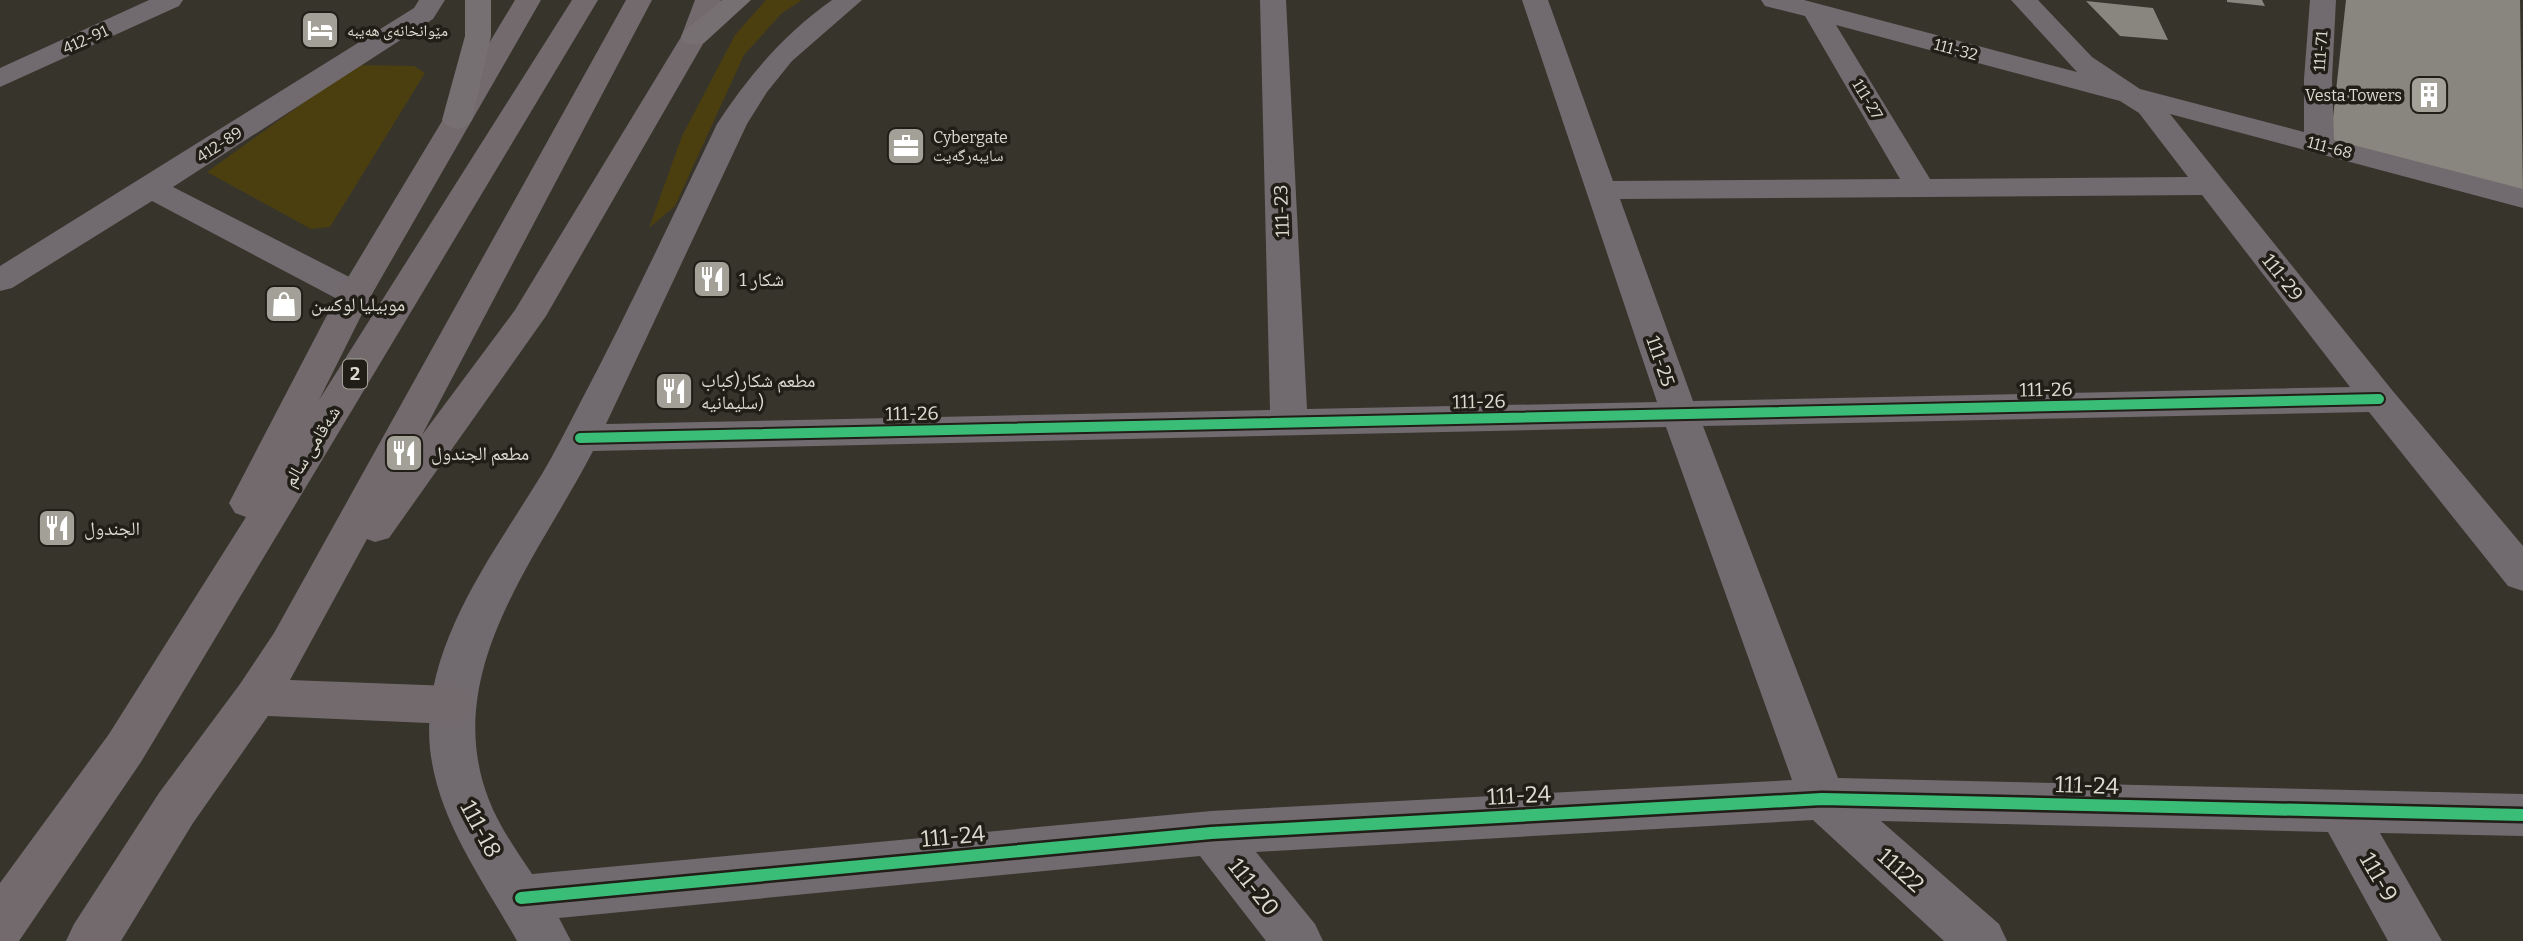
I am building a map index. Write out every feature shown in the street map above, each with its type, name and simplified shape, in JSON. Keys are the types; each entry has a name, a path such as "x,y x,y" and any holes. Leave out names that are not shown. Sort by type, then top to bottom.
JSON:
{"highway":[{"path":"457,120 478,36 478,0"},
{"path":"694,37 738,0"}],"main road":[{"name":"شەقامی سالم","path":"125,748 355,294 528,0"},
{"name":"شەقامی سالم","path":"0,925 125,748 585,0"},
{"path":"289,645 639,0"},
{"path":"92,941 176,808 256,697 289,645 529,316 694,37 708,0"},
{"path":"256,697 451,705"}],"street":[{"name":"412-91","path":"0,79 170,0"},
{"name":"412-89","path":"0,281 424,13 432,0"},
{"name":"111-18","path":"545,941 481,834 462,793 453,749 451,705 464,657 481,611 580,438 732,124 754,86 785,51 849,0"},
{"name":"111-23","path":"1273,0 1289,422"},
{"name":"111-25","path":"1535,0 1680,415 1822,799"},
{"name":"111-32","path":"1774,0 2137,97"},
{"name":"111-29","path":"2024,0 2082,63 2149,107 2379,399 2523,575"},
{"name":"111-71","path":"2319,144 2318,79 2323,0"},
{"name":"111-27","path":"1815,12 1920,187"},
{"path":"0,61 49,55"},
{"name":"111-68","path":"2137,97 2523,199"},
{"path":"1601,190 2211,186"},
{"path":"151,188 355,294"},
{"name":"111-26","path":"580,438 2379,399"},
{"name":"111-24","path":"521,898 1211,833 1822,799 2343,813 2523,815"},
{"name":"11122","path":"1822,799 1981,941"},
{"name":"111-9","path":"2343,813 2416,941"},
{"name":"111-20","path":"1211,833 1297,941"}],"shaded area":[{"path":"766,0 802,0 782,13 744,55 675,206 649,228 682,136 735,35"},
{"path":"356,65 414,66 425,73 330,227 311,229 207,172"}],"building":[{"path":"2262,0 2265,6 2227,2"},
{"name":"Vesta Towers","path":"2346,0 2520,0 2523,194 2330,145"},
{"path":"2086,1 2153,8 2168,40 2120,36"}],"cycle path":[{"path":"580,438 2379,399"},
{"path":"521,898 1211,833 1822,799 2523,815"}],"place":[{"name":"مێوانخانەی هەیبە","path":"320,30"},
{"name":"Vesta Towers","path":"2429,95"},
{"name":"Cybergate سایبەرگەیت","path":"906,146"},
{"name":"شكار 1","path":"712,279"},
{"name":"موبیلیا لوکسن","path":"284,304"},
{"name":"مطعم شكار(كباب سليمانيه)","path":"674,391"},
{"name":"مطعم الجندول","path":"404,453"},
{"name":"الجندول","path":"57,528"}]}
